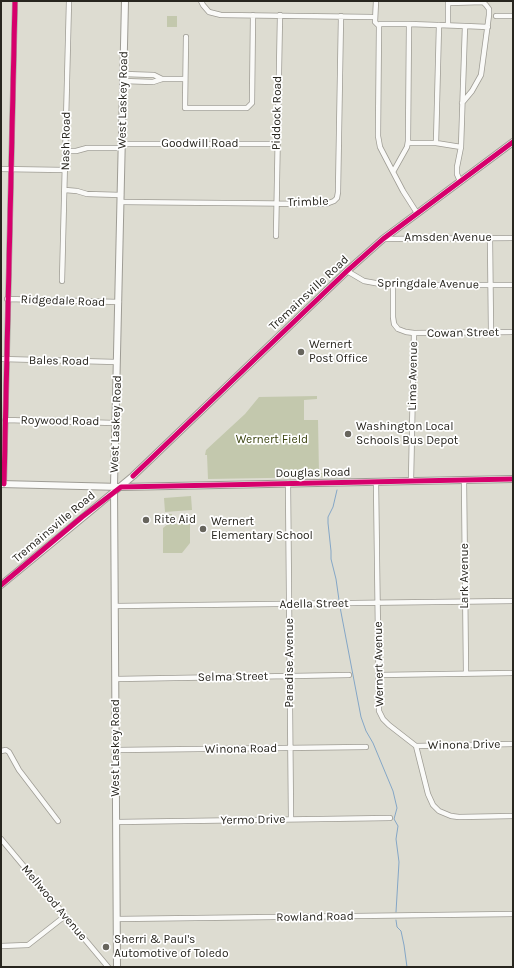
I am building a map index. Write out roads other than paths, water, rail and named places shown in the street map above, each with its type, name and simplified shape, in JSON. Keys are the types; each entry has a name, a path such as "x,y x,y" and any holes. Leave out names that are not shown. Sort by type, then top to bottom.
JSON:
{"street":[{"path":"15,1 4,359 5,420 2,484 114,488"},
{"name":"Nash Road","path":"62,281 69,1"},
{"name":"West Laskey Road","path":"117,967 116,606 114,488 125,1"},
{"path":"376,1 375,22 379,26 378,136 380,147 402,191 417,214"},
{"path":"448,25 448,2 483,2 489,9 488,27 479,80 462,103"},
{"path":"202,3 209,12 217,15 372,17"},
{"path":"186,37 185,108 247,108 252,103 254,15"},
{"name":"Piddock Road","path":"276,236 280,15"},
{"name":"Trimble","path":"121,202 276,202 326,204 334,201 337,198 341,16"},
{"path":"496,16 513,16"},
{"path":"379,26 380,24 409,24 488,27"},
{"path":"393,172 408,143 409,24"},
{"path":"436,143 439,25"},
{"path":"460,181 457,174 457,167 461,147 464,26"},
{"path":"124,78 153,82 162,79 185,79"},
{"name":"Tremainsville Road","path":"1,585 114,488 121,487 347,271 383,239 513,142"},
{"path":"408,143 436,143 461,147"},
{"name":"Goodwill Road","path":"66,151 122,146 277,144"},
{"path":"1,169 65,170"},
{"path":"65,190 87,194 121,195"},
{"path":"490,238 491,332"},
{"name":"Amsden Avenue","path":"383,239 513,238"},
{"name":"Springdale Avenue","path":"347,271 364,281 393,286 513,285"},
{"name":"Lima Avenue","path":"393,286 394,324 398,329 414,333 410,481"},
{"name":"Ridgedale Road","path":"7,299 119,302"},
{"name":"Cowan Street","path":"414,333 513,332"},
{"name":"Bales Road","path":"4,359 118,362"},
{"name":"Roywood Road","path":"5,420 115,423"},
{"name":"Douglas Road","path":"121,487 513,479"},
{"name":"Lark Avenue","path":"464,480 466,673"},
{"name":"Wernert Avenue","path":"376,482 378,707 380,715 389,725 416,746"},
{"name":"Paradise Avenue","path":"288,483 291,819"},
{"name":"Adella Street","path":"116,606 513,601"},
{"path":"378,675 513,673"},
{"name":"Selma Street","path":"116,678 349,675"},
{"name":"Winona Drive","path":"416,746 513,744"},
{"path":"416,746 428,794 433,805 439,811 451,816 513,816"},
{"name":"Winona Road","path":"116,750 366,747"},
{"path":"1,751 6,750 9,752 19,770 58,821"},
{"name":"Yermo Drive","path":"117,822 390,818"},
{"name":"Mellwood Avenue","path":"1,839 108,967"},
{"path":"1,850 6,846"},
{"name":"Rowland Road","path":"117,919 513,914"},
{"path":"1,946 28,945 65,916"}],"waterway":[{"path":"337,490 333,507 328,517 328,523 331,559 339,600"},
{"path":"340,607 361,717 393,791 397,808 394,819 398,826 396,839 399,862 396,912"},
{"path":"396,920 397,927 401,931 407,967"}],"place":[{"name":"Wernert Post Office","path":"301,352"},
{"name":"Washington Local Schools Bus Depot","path":"348,434"},
{"name":"Rite Aid","path":"146,520"},
{"name":"Wernert Elementary School","path":"203,529"},
{"name":"Sherri & Paul's Automotive of Toledo","path":"106,947"}],"park label":[{"name":"Wernert Field","path":"272,440"}]}
